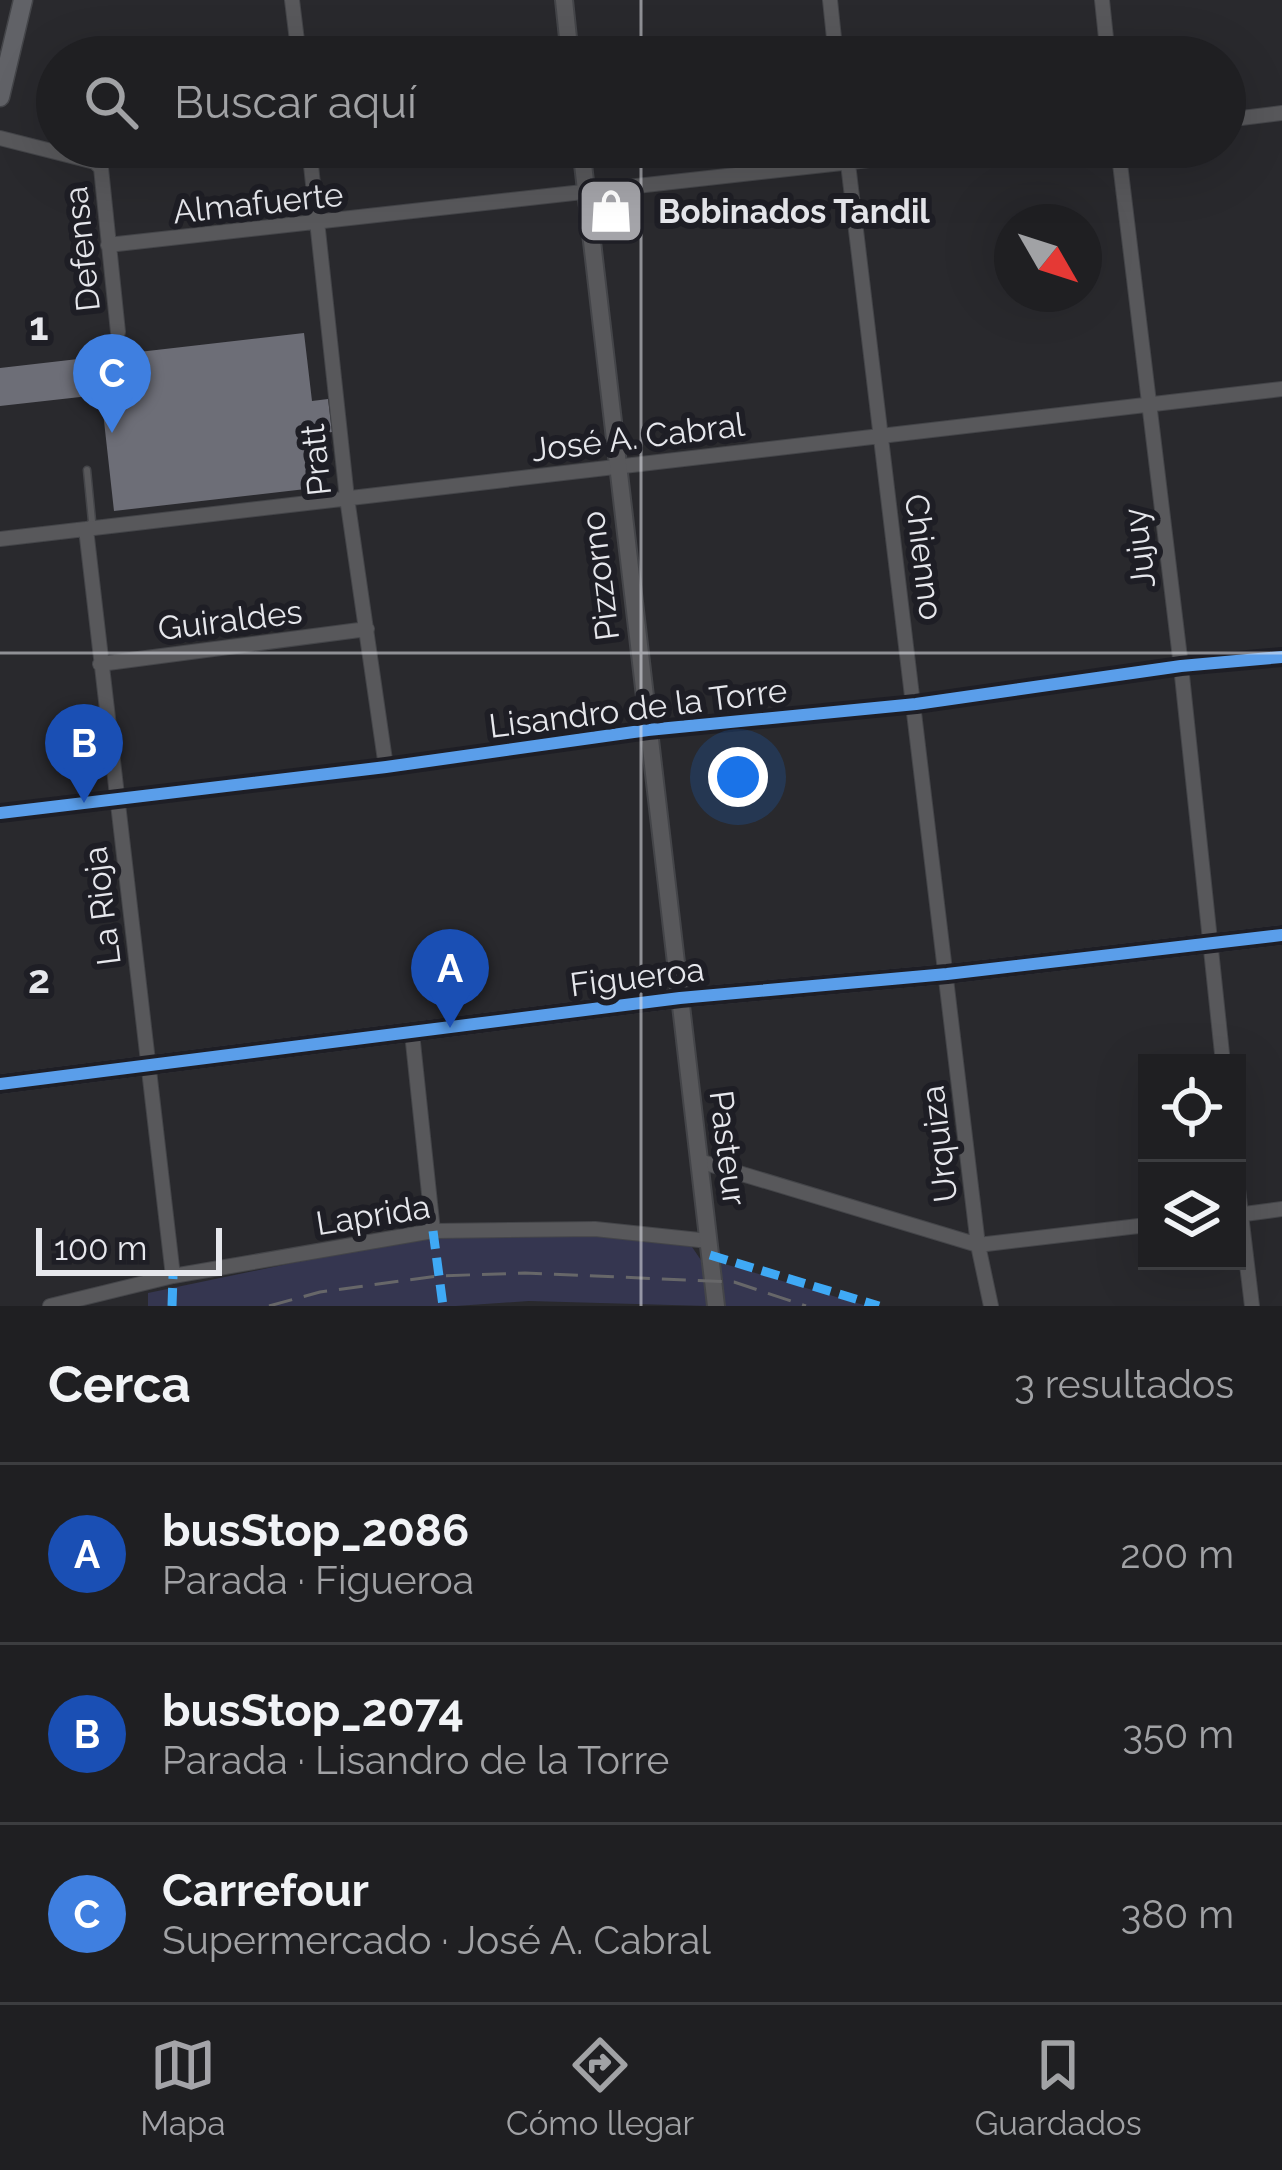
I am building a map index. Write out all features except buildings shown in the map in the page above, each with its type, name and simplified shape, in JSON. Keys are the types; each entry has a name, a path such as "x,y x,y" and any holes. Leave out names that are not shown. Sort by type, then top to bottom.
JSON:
{"main road":[{"path":"0,97 23,0"}],"street":[{"path":"292,0 296,36"},
{"path":"563,0 567,36"},
{"path":"830,0 834,36"},
{"path":"1102,0 1106,36"},
{"path":"1246,117 1282,113"},
{"name":"Defensa","path":"0,139 36,148"},
{"name":"Defensa","path":"101,168 118,332"},
{"name":"Pratt","path":"312,168 347,498 386,767"},
{"name":"Pizzorno","path":"583,168 680,998"},
{"name":"Almafuerte","path":"108,245 586,194 760,168"},
{"name":"Chienno","path":"849,168 947,974"},
{"name":"Jujuy","path":"1121,168 1222,1054"},
{"name":"José A. Cabral","path":"0,539 1282,389"},
{"name":"La Rioja","path":"86,529 172,1276"},
{"name":"Guiraldes","path":"100,664 367,629"},
{"name":"Lisandro de la Torre","path":"0,813 648,730 916,704 1282,656"},
{"name":"Figueroa","path":"0,1084 680,998 947,974 1282,935"},
{"name":"Urquiza","path":"947,974 978,1245 992,1306"},
{"name":"Pasteur","path":"680,998 716,1306"},
{"path":"412,1033 433,1231"},
{"path":"699,1161 978,1245 1138,1226"},
{"path":"1246,1213 1282,1209"},
{"name":"Laprida","path":"50,1306 172,1276 433,1231 595,1229 709,1241"},
{"path":"1246,1264 1252,1306"}],"lane":[{"path":"86,529 92,521 87,470"}],"shaded area":[{"path":"593,1234 690,1244 705,1266 707,1306 529,1301 456,1306 148,1306 148,1293 417,1237"},
{"path":"718,1262 867,1306 723,1306"}],"railway":[{"path":"269,1306 320,1292 437,1276 525,1273 734,1282 806,1306"}],"marked path":[{"path":"433,1231 443,1306"},
{"path":"710,1255 879,1306"},
{"path":"172,1306 173,1276"}],"cycle path":[{"path":"0,813 648,730 916,704 1181,666 1282,657"},
{"path":"0,1084 680,998 947,974 1282,935"}],"place":[{"name":"Bobinados Tandil","path":"611,211"},
{"name":"Carrefour","path":"112,433"},
{"name":"busStop_2074","path":"84,803"},
{"name":"busStop_2086","path":"450,1028"}]}
